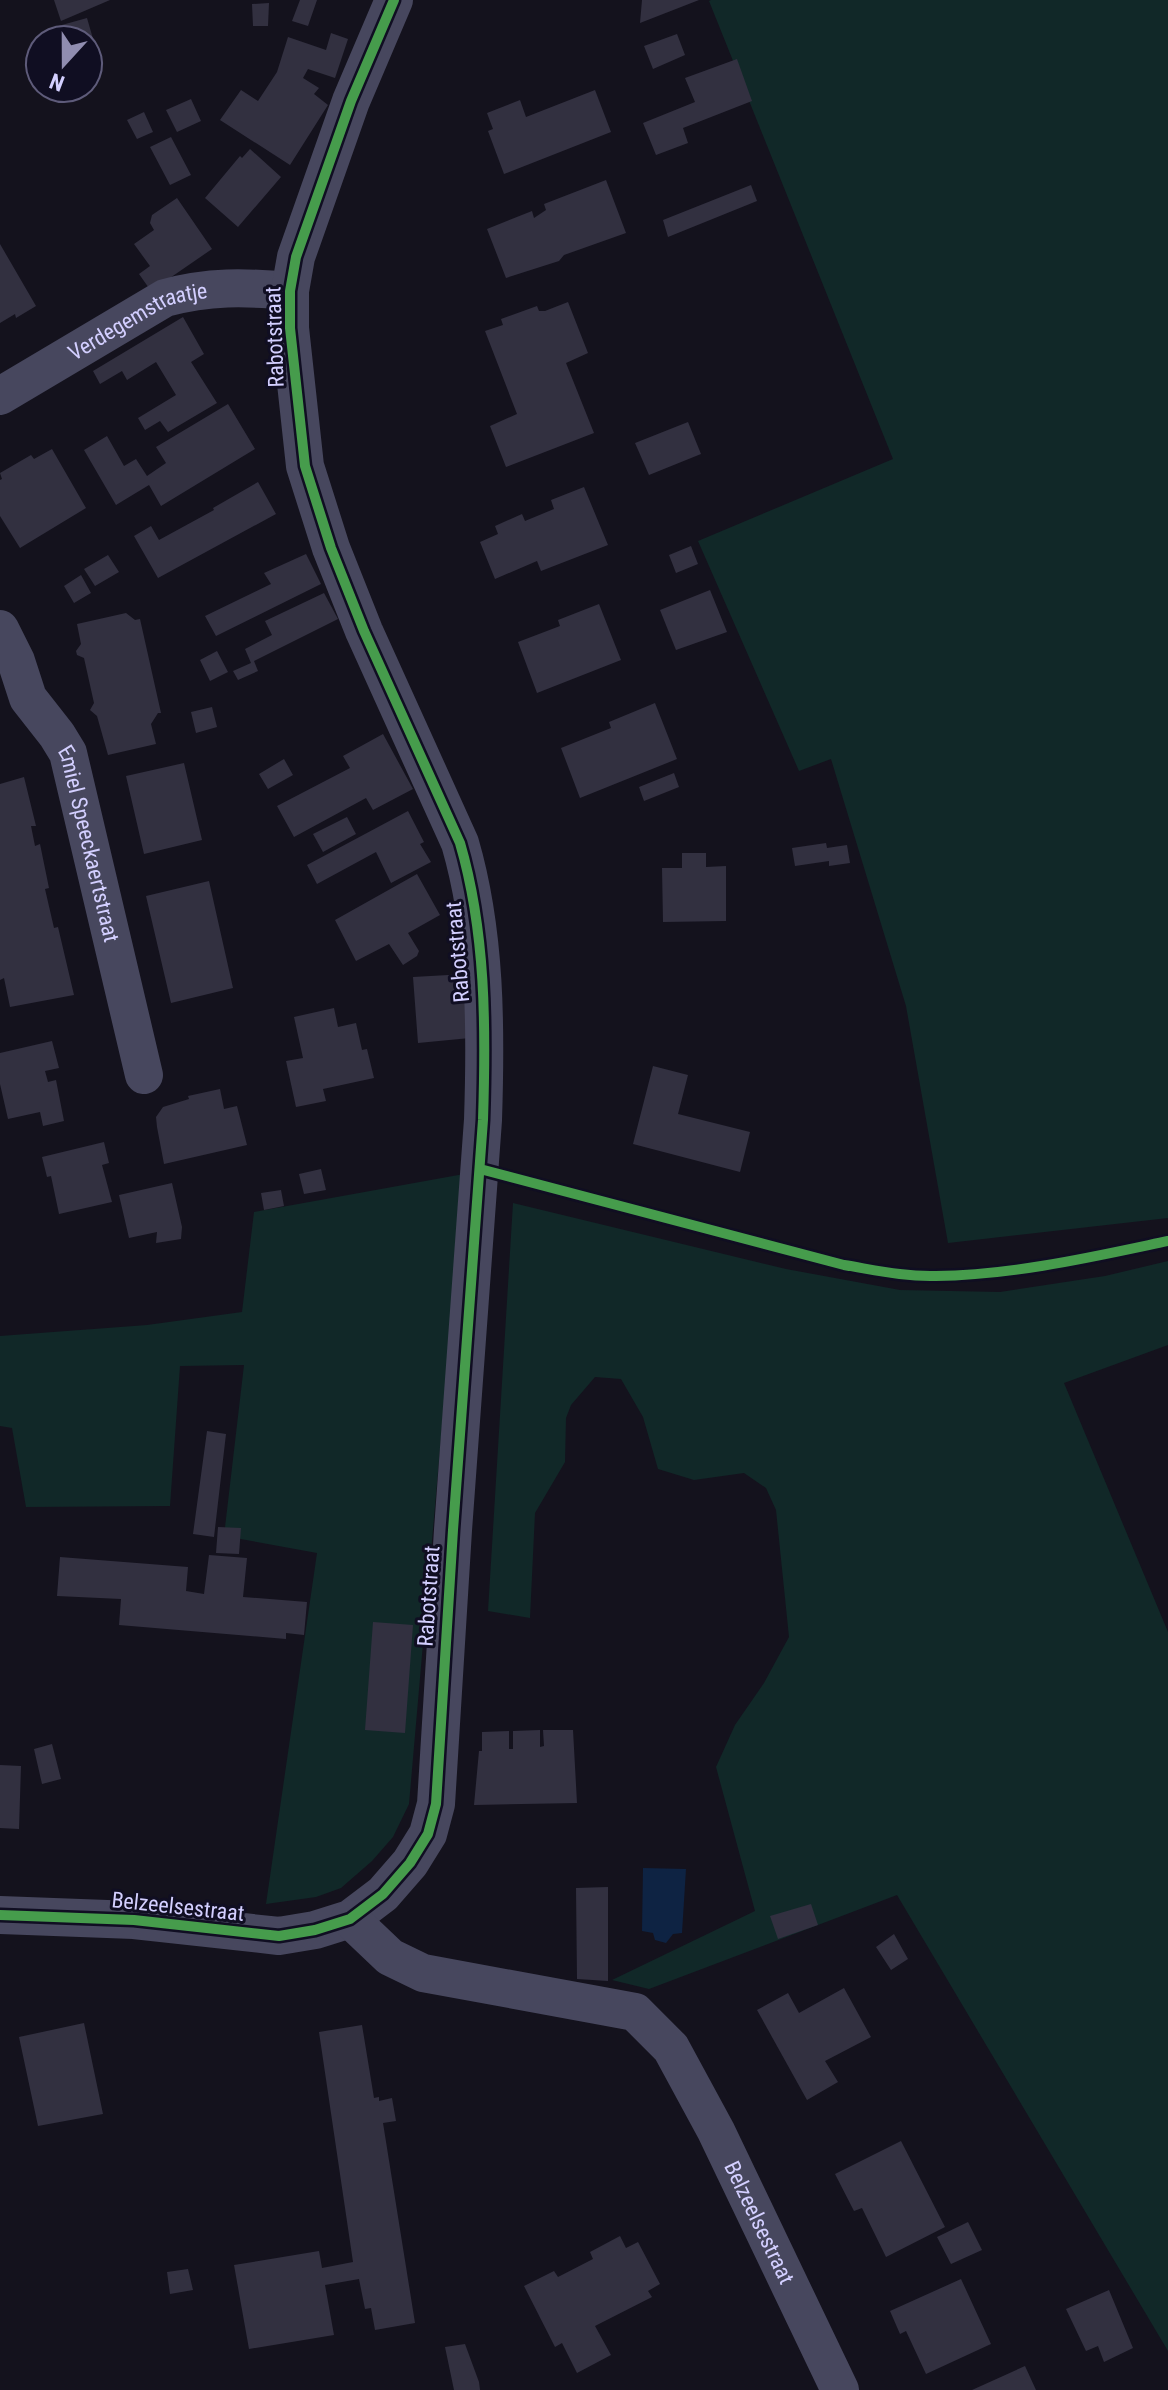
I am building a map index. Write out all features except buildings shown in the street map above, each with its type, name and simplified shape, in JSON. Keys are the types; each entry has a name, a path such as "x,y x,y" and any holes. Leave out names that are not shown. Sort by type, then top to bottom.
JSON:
{"street":[{"name":"Rabotstraat","path":"350,1919 383,1894 410,1863 428,1834 436,1804 480,1169 485,1054 476,916 470,879 460,843 364,631 331,548 305,466 291,341 290,291 296,257 351,101 394,0"},
{"name":"Verdegemstraatje","path":"0,396 165,298 231,286 290,291"},
{"name":"Emiel Speeckaertstraat","path":"0,629 16,661 28,698 68,753 144,1075"},
{"name":"Belzeelsestraat","path":"0,1915 134,1920 279,1936 315,1930 350,1919 390,1957 423,1973 635,2012 671,2048 716,2131 840,2390"}],"green space":[{"path":"711,0 1168,0 1168,1218 948,1243 906,1006 831,759 799,771 698,541 893,459"},
{"path":"464,1174 409,1804 393,1837 372,1861 341,1888 316,1897 266,1904 317,1553 224,1536 244,1365 180,1366 170,1506 26,1507 12,1428 0,1426 0,1336 147,1325 242,1312 254,1212"},
{"path":"513,1203 786,1269 900,1290 1000,1292 1105,1276 1168,1261 1168,1345 1064,1383 1168,1632 1168,2351 897,1895 649,1989 612,1980 755,1911 716,1767 735,1725 764,1683 789,1637 776,1510 766,1488 744,1473 694,1480 658,1469 643,1417 621,1379 595,1377 571,1405 566,1418 565,1462 535,1513 530,1618 488,1611"}],"water":[{"path":"643,1868 686,1869 682,1933 673,1934 666,1943 655,1940 653,1933 642,1931"}],"cycle path":[{"path":"0,1915 134,1920 279,1936 315,1930 350,1919 383,1894 410,1863 428,1834 436,1804 483,1120 484,1015 479,945 469,877 460,843 364,631 331,548 305,466 290,328 290,291 296,257 351,101 394,0"},
{"path":"480,1169 844,1265 901,1274 936,1276 994,1272 1053,1264 1168,1241"}]}
